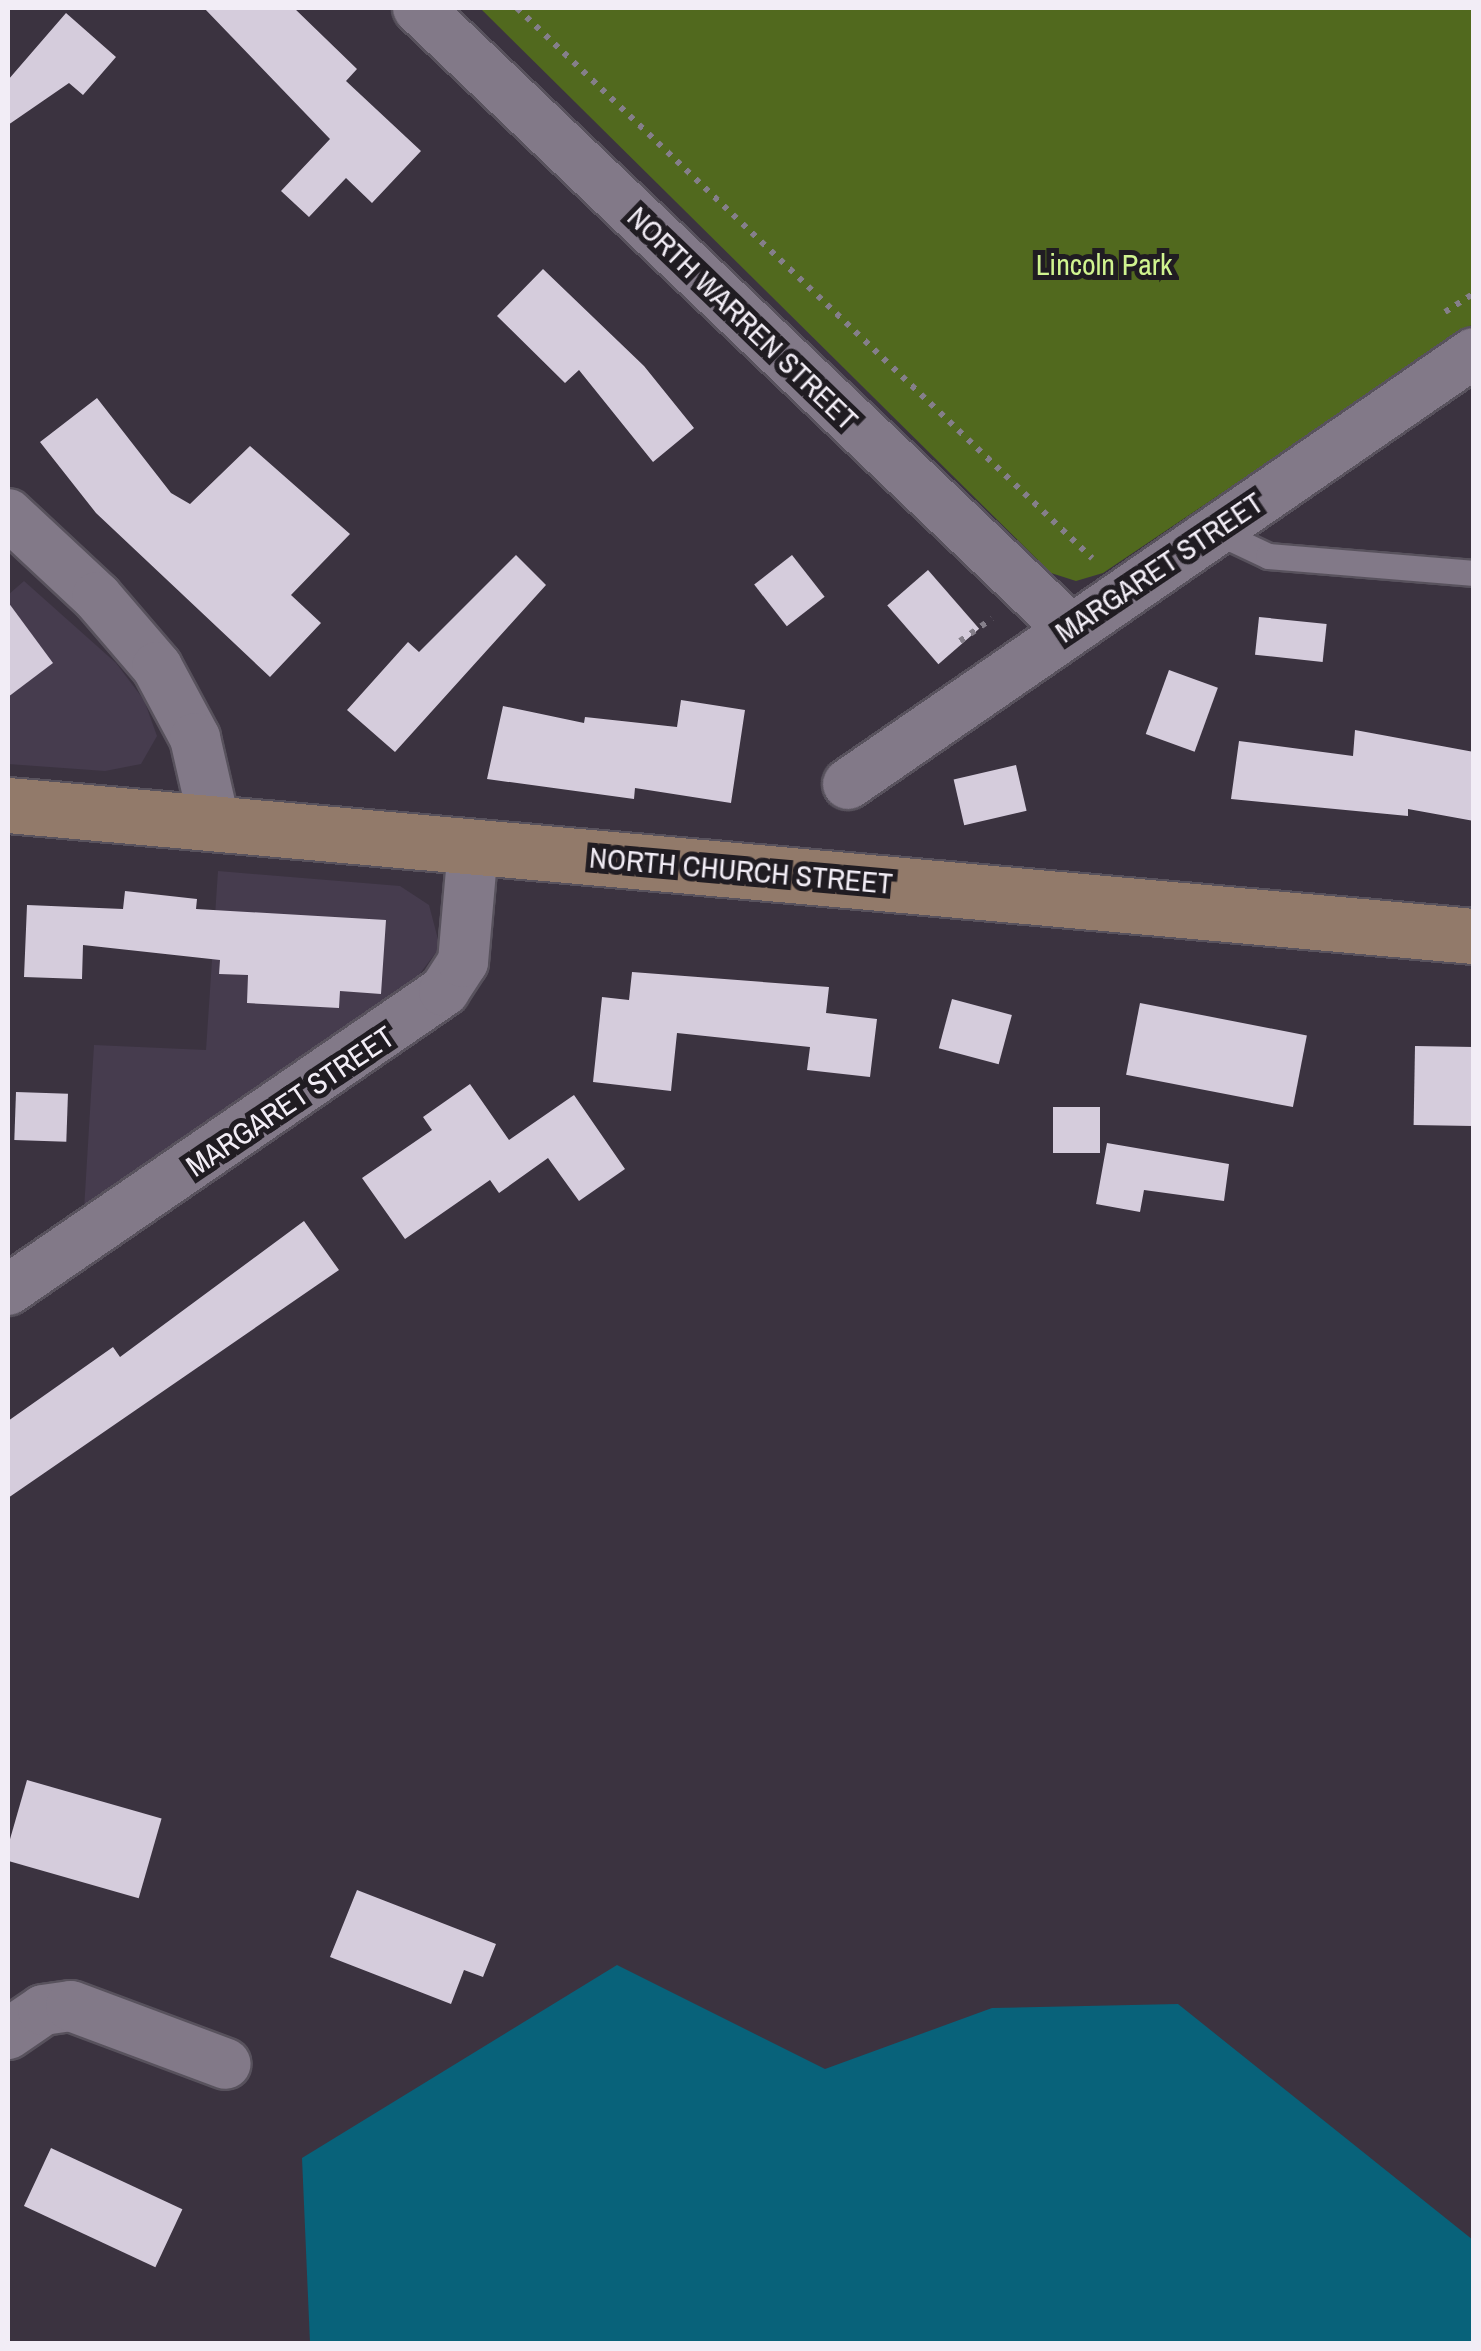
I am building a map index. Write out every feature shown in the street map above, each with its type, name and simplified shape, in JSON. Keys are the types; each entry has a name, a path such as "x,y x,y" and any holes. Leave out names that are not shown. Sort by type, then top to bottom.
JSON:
{"main road":[{"name":"NORTH CHURCH STREET","path":"8,806 214,821 1474,936"}],"street":[{"name":"NORTH WARREN STREET","path":"418,8 1069,628"},
{"name":"MARGARET STREET","path":"848,784 1069,628 1474,353"},
{"path":"8,514 97,597 156,668 195,738 214,821"},
{"name":"MARGARET STREET","path":"9,1286 444,991 463,962 473,847"},
{"path":"8,2034 43,2010 71,2006 226,2064"}],"lane":[{"path":"1213,530 1268,556 1474,573"}],"path":[{"path":"516,8 1092,558"}],"shaded area":[{"path":"24,581 116,663 144,700 157,736 141,764 105,771 8,764 8,595"},
{"path":"218,871 400,886 429,905 440,947 403,996 84,1210 94,1045 206,1050"}],"green space":[{"name":"Lincoln Park","path":"480,8 1473,8 1473,324 1103,573 1076,581 1051,573"}],"water":[{"path":"617,1965 825,2069 992,2008 1178,2004 1473,2240 1473,2343 310,2343 302,2158"}],"building":[{"path":"204,8 294,8 357,69 346,81 421,151 372,203 346,178 309,217 281,191 330,139"},
{"path":"66,13 116,57 83,95 69,83 8,125 8,80"},
{"path":"543,269 644,366 694,428 653,462 579,370 565,383 497,316"},
{"path":"97,398 171,493 190,504 250,446 350,534 291,595 321,623 270,677 96,513 40,442"},
{"path":"516,555 546,585 395,752 347,710 408,642 419,652"},
{"path":"792,555 825,597 787,626 754,585"},
{"path":"928,570 979,629 938,664 887,605"},
{"path":"8,602 53,663 8,697"},
{"path":"1259,617 1327,624 1323,662 1255,655"},
{"path":"1169,670 1218,688 1195,752 1146,734"},
{"path":"681,700 745,710 731,803 635,788 634,799 487,779 503,706 584,723 585,717 677,727"},
{"path":"1355,730 1474,752 1474,821 1408,809 1408,816 1231,799 1239,741 1353,756"},
{"path":"1016,765 1027,811 964,825 954,779"},
{"path":"125,891 197,899 196,909 386,920 381,994 340,991 339,1008 247,1003 248,975 219,974 220,960 83,945 82,979 24,977 27,905 123,909"},
{"path":"632,972 829,987 826,1013 877,1019 870,1077 807,1070 810,1047 677,1033 671,1091 593,1082 602,997 629,1000"},
{"path":"952,999 1012,1015 999,1064 939,1048"},
{"path":"1140,1003 1307,1035 1293,1107 1126,1075"},
{"path":"1415,1046 1474,1047 1473,1126 1414,1125"},
{"path":"470,1084 509,1140 574,1095 625,1169 579,1201 548,1158 499,1193 490,1180 405,1239 362,1178 432,1130 423,1117"},
{"path":"16,1092 68,1094 66,1142 14,1140"},
{"path":"1053,1107 1100,1107 1100,1153 1053,1153"},
{"path":"1107,1143 1229,1164 1224,1201 1144,1190 1140,1212 1096,1204"},
{"path":"304,1221 339,1270 8,1498 8,1421 113,1347 120,1357"},
{"path":"27,1780 162,1819 139,1898 8,1861 8,1846"},
{"path":"357,1890 496,1944 483,1977 464,1970 451,2004 330,1957"},
{"path":"51,2148 182,2209 155,2267 24,2206"}]}
